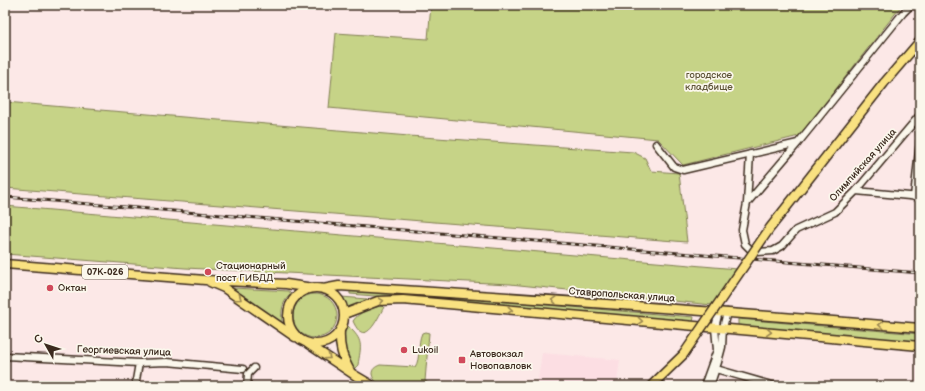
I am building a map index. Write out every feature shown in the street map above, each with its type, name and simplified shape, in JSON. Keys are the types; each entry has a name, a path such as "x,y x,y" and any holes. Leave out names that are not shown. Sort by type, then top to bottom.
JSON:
{"main road":[{"path":"651,386 683,355 770,228 884,83 920,40"},
{"name":"07К-026","path":"5,264 205,280 286,284 313,288"},
{"name":"07К-026","path":"205,280 224,288 290,334 302,340"},
{"name":"Ставропольская улица","path":"322,289 339,286 723,312 920,328"},
{"path":"302,340 313,344 325,342 335,336 340,330 343,323 344,314 340,301 335,295 322,289 313,288 299,294 290,305 288,312 290,327 302,340 373,386"},
{"path":"344,314 378,301 402,300 920,346"},
{"path":"340,330 340,344 343,357 350,372"}],"street":[{"path":"747,203 798,143 910,5"},
{"name":"Олимпийская улица","path":"920,116 920,135"},
{"name":"Олимпийская улица","path":"747,203 742,230 745,244 750,249 758,252 772,251 782,246 796,230 835,212 856,191 920,116"},
{"path":"856,191 917,197 920,141"},
{"path":"656,144 674,167 683,170 798,143"},
{"path":"747,203 750,154"},
{"path":"704,386 717,350 719,328 723,312"},
{"path":"710,386 722,347 719,328"},
{"name":"Георгиевская улица","path":"5,356 139,363 166,362 243,369"},
{"path":"135,386 139,363"},
{"path":"247,386 248,374 254,368"},
{"path":"716,369 774,386"}],"shaded area":[{"path":"542,353 620,360 617,382 610,386 537,386"}],"green space":[{"name":"городское кладбище","path":"431,5 902,5 799,136 683,165 658,139 329,108 336,33 428,39"},
{"path":"5,102 409,136 633,152 645,158 651,171 679,173 687,242 5,188"},
{"path":"5,206 737,269 712,305 510,284 185,268 5,254"},
{"path":"233,288 289,291 291,294 283,306 282,322 279,323 232,291"},
{"path":"350,289 694,317 693,322 350,294"},
{"path":"311,294 319,294 331,300 337,312 337,320 331,332 319,338 311,338 299,332 293,320 293,312 299,300"},
{"path":"341,297 367,299 356,305 348,312"},
{"path":"381,306 384,307 370,329 366,332 362,332 357,329 353,321 358,315"},
{"path":"738,319 920,334 920,342 738,326"},
{"path":"348,326 357,336 360,344 358,365 354,369 348,359 343,342 345,331"},
{"path":"422,333 429,333 425,381 434,386 391,387 381,385 375,381 372,374 375,367 380,365 415,367 418,359"}],"railway":[{"path":"5,197 920,273"}],"place":[{"name":"Стационарный пост ГИБДД","path":"208,272"},
{"name":"Октан","path":"50,288"},
{"name":"Lukoil","path":"404,350"},
{"name":"Автовокзал Новопавловк","path":"462,360"}]}
